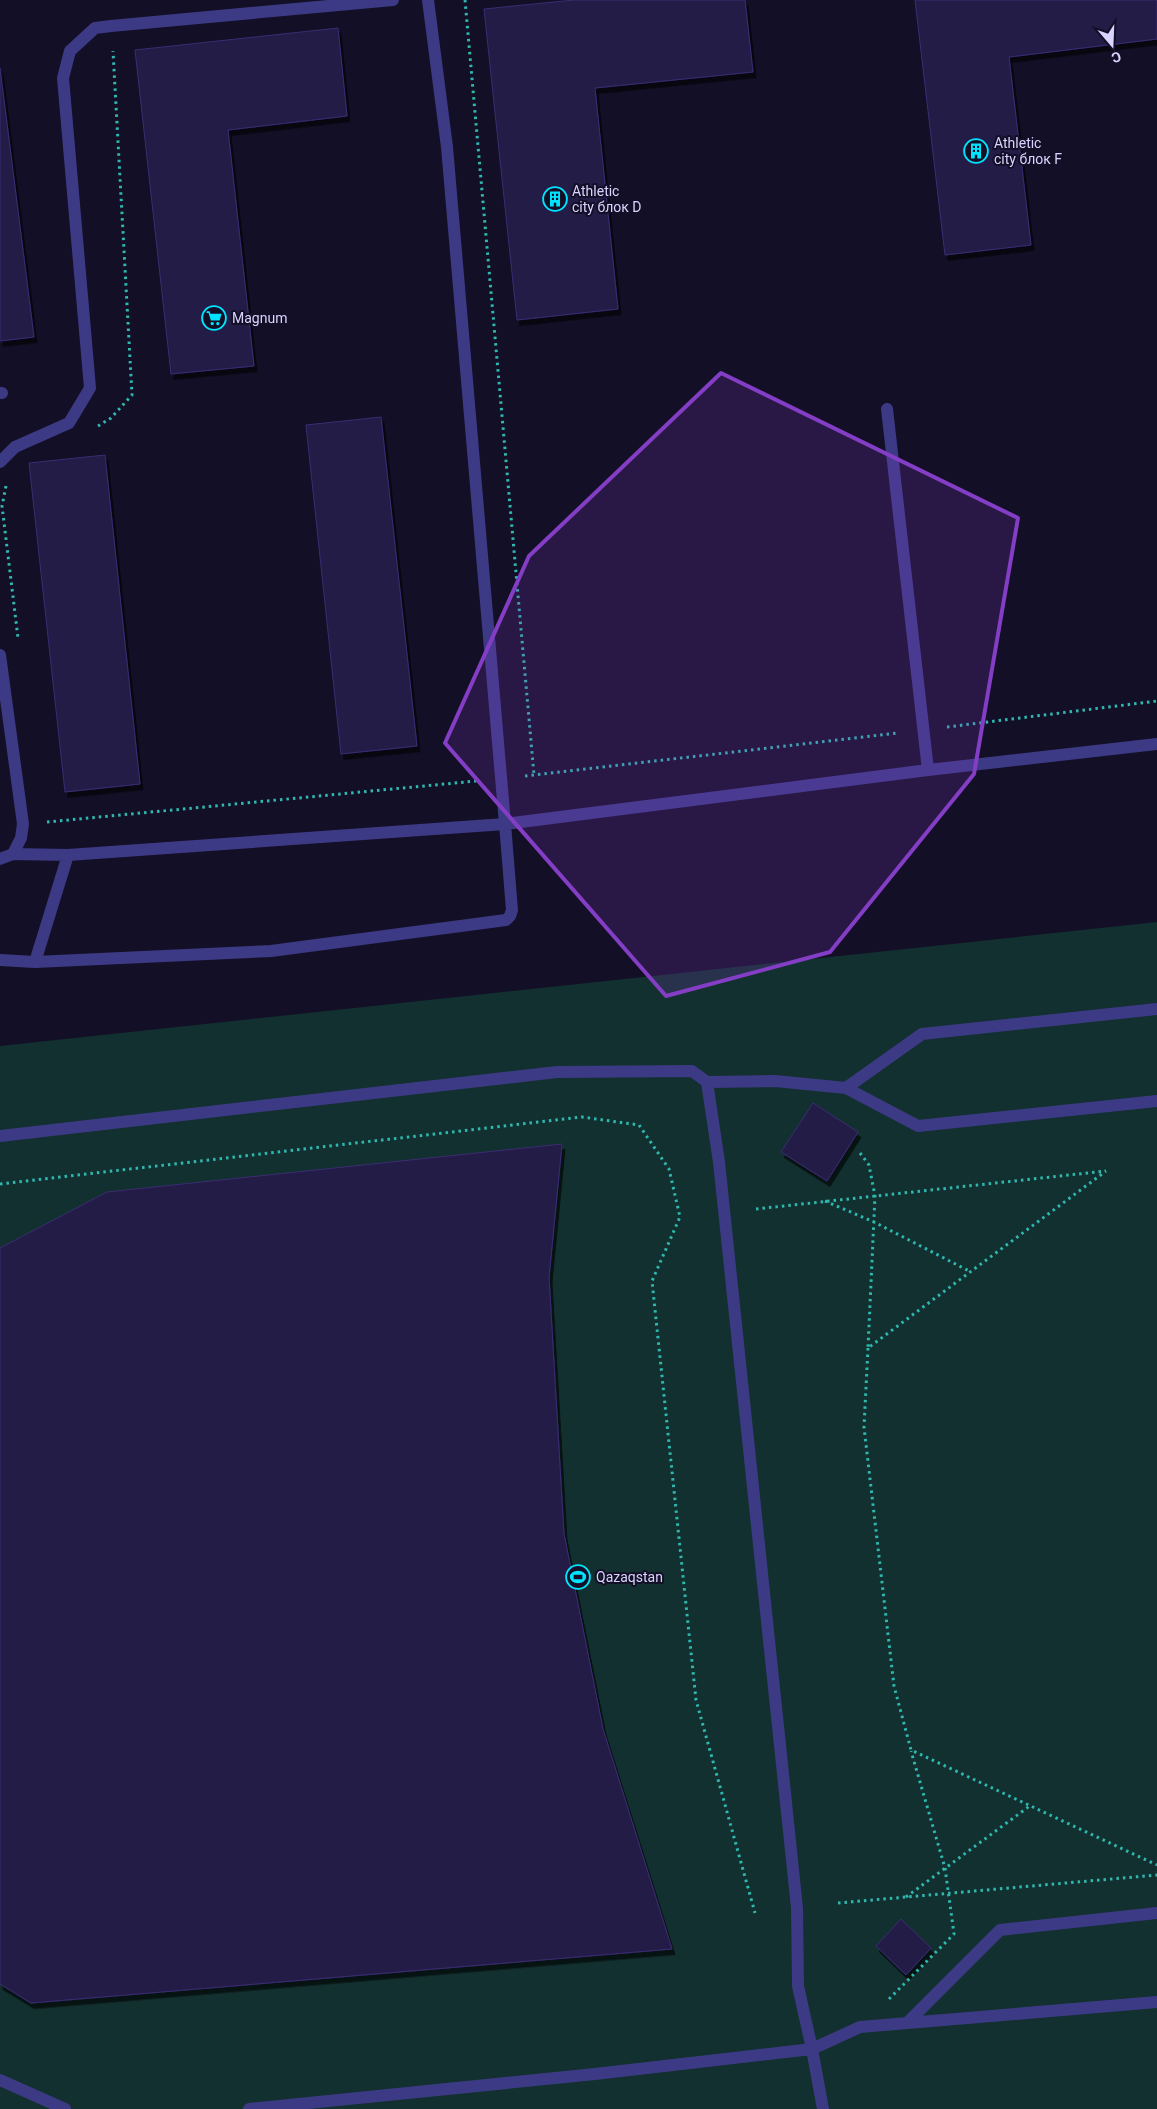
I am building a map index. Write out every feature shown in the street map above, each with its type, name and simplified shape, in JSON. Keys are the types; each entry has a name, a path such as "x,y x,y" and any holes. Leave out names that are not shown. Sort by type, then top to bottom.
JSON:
{"street":[{"path":"0,462 15,447 69,422 90,388 63,78 70,51 95,28 393,0"},
{"path":"0,960 35,962 271,951 506,920 510,916 512,910 505,824 448,156 428,0"},
{"path":"887,409 928,770"},
{"path":"0,655 23,824 21,838 13,854"},
{"path":"0,859 13,854 68,855 505,824 928,770 1157,744"},
{"path":"35,962 68,855"},
{"path":"846,1088 922,1034 1157,1009"},
{"path":"0,1136 557,1072 692,1072 707,1082 775,1081 846,1088 918,1126 1157,1101"},
{"path":"707,1082 719,1162 795,1888 798,1986 823,2109"},
{"path":"907,2023 1000,1930 1157,1913"},
{"path":"249,2109 595,2074 812,2049 860,2027 1157,2002"},
{"path":"0,2080 65,2109"}],"path":[{"path":"465,0 534,775"},
{"path":"23,824 534,775 1157,701"},
{"path":"0,1184 582,1117 639,1125 669,1169 680,1217 652,1281 696,1700 756,1913"},
{"path":"860,1152 869,1165 875,1196 864,1427 894,1686 910,1750 945,1868 950,1893 954,1934 860,2027"},
{"path":"756,1209 1106,1171 868,1348"},
{"path":"824,1201 874,1222 971,1272"},
{"path":"910,1750 1157,1864"},
{"path":"906,1897 1031,1806"},
{"path":"838,1903 1157,1875"}],"highlighted area":[{"path":"721,373 1018,518 974,774 830,952 666,996 445,743 529,556"}],"green space":[{"name":"Qazaqstan","path":"1157,922 1157,2109 0,2109 0,1046"}],"building":[{"name":"Athletic city блок D","path":"574,0 745,0 753,72 595,88 618,309 517,320 484,9"},
{"name":"Athletic city блок F","path":"915,0 1157,0 1157,39 1009,57 1031,245 945,255"},
{"path":"338,28 347,116 228,130 254,366 171,374 135,50"},
{"path":"0,68 34,337 0,341"},
{"path":"381,417 417,746 341,754 306,425"},
{"path":"105,455 140,784 65,792 29,463"},
{"path":"813,1103 858,1132 827,1181 781,1152"},
{"path":"562,1144 549,1277 564,1534 603,1729 672,1949 31,2003 0,1984 0,1248 107,1192"},
{"path":"901,1919 931,1948 906,1975 876,1946"}],"place":[{"name":"Athletic city блок F","path":"976,151"},
{"name":"Athletic city блок D","path":"555,199"},
{"name":"Magnum","path":"214,318"},
{"name":"Qazaqstan","path":"578,1577"}]}
